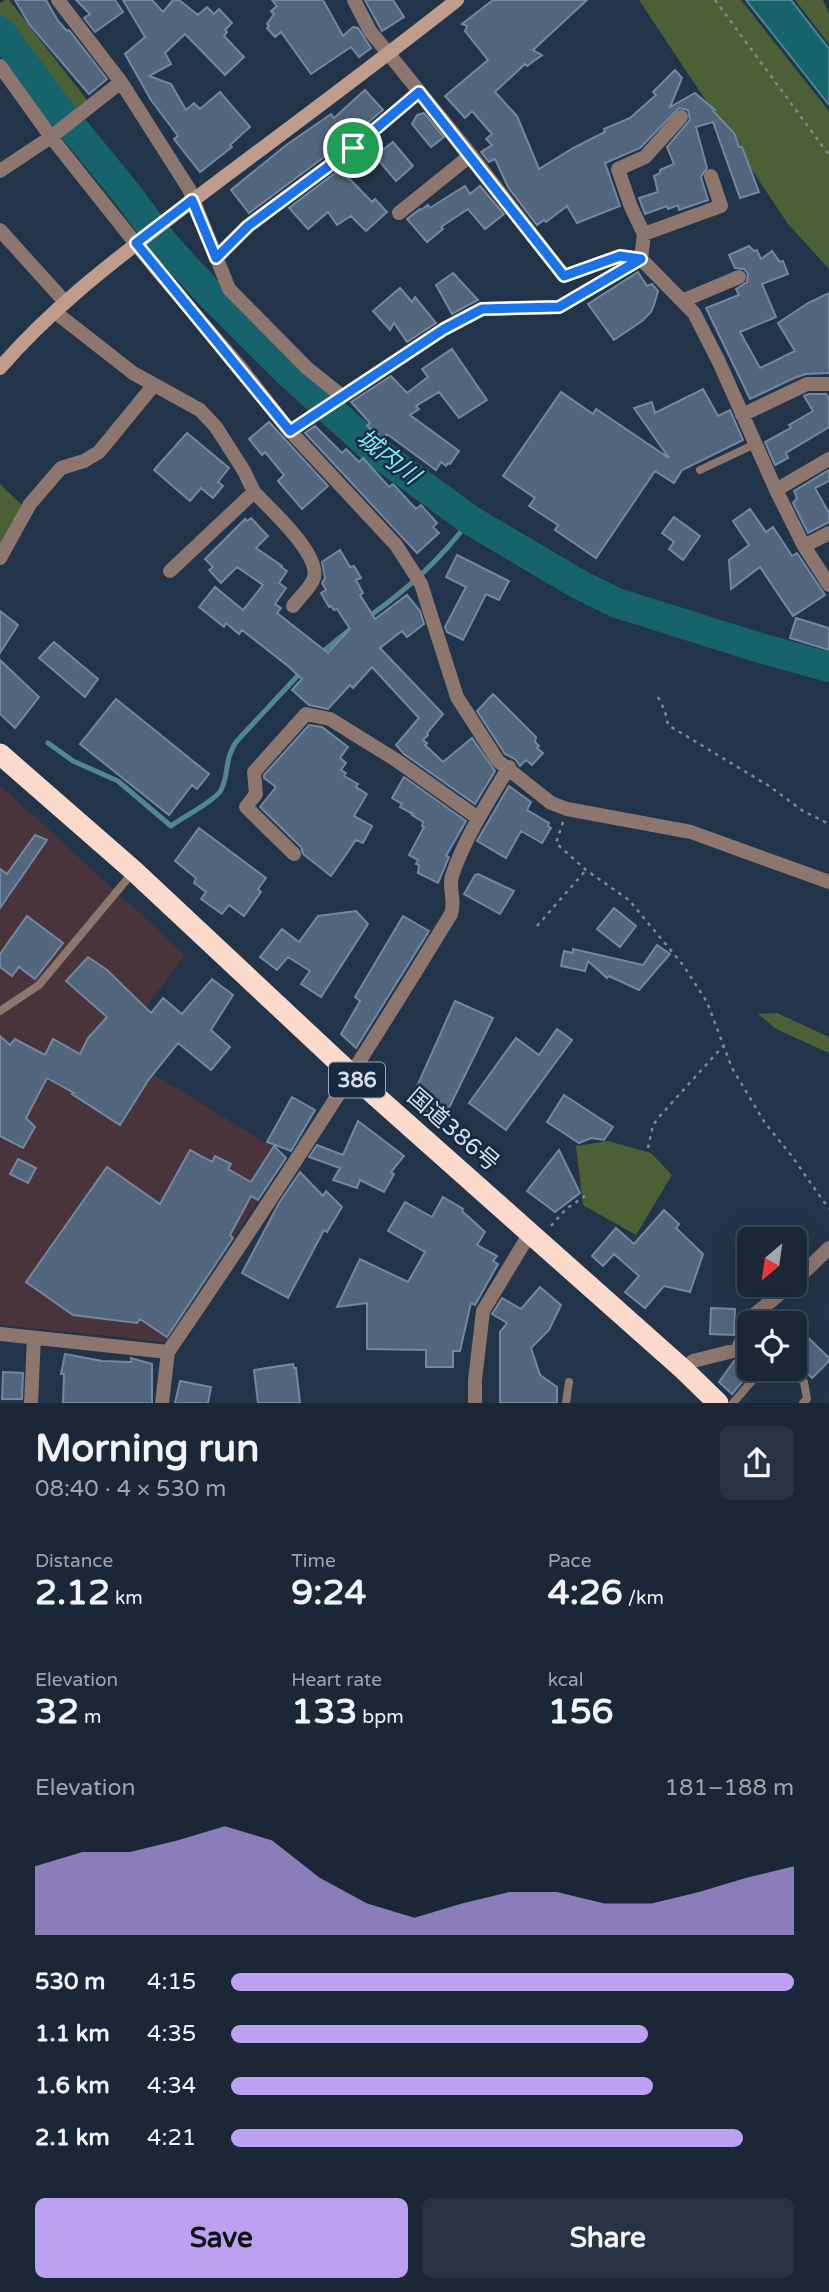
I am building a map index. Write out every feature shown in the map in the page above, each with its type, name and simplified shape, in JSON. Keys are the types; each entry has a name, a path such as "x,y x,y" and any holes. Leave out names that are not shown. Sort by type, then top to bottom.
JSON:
{"highway":[{"name":"国道386号","path":"0,754 134,871 352,1075 539,1232 718,1403"}],"street":[{"path":"58,0 121,82 189,189 229,289 340,398"},
{"path":"354,0 370,32 471,155 564,276 620,256 641,259 664,279 694,313 776,490 804,546 829,585"},
{"path":"0,368 22,342 60,307 136,243 388,55 457,0"},
{"path":"0,65 51,137 290,431 396,545 418,578 457,697 498,761 509,767 551,803 567,809 691,832 829,882"},
{"path":"0,171 51,137 121,82"},
{"path":"216,258 248,226 353,148 419,92"},
{"path":"641,259 644,234 618,169 645,157 681,117"},
{"path":"399,213 471,155"},
{"path":"644,234 721,206 711,176"},
{"path":"0,230 60,307 133,373 200,410 216,427 254,492 314,561 314,578 293,606"},
{"path":"290,431 444,329 482,309 559,307 641,259"},
{"path":"682,302 739,277"},
{"path":"742,415 807,384 829,384"},
{"path":"0,558 30,504 61,468 99,453 153,386"},
{"path":"776,490 829,459"},
{"path":"170,571 254,492"},
{"path":"804,546 829,533"},
{"path":"294,854 246,807 256,794 254,772 306,714 330,719 396,760 478,818"},
{"path":"162,1403 167,1352 243,1242 352,1075 453,909 451,880 478,818 509,767"},
{"path":"475,1403 474,1380 483,1311 539,1232"},
{"path":"807,1269 829,1248"},
{"path":"759,1311 776,1297"},
{"path":"0,1334 167,1352"},
{"path":"32,1403 34,1338"},
{"path":"684,1370 693,1362 737,1350"}],"lane":[{"path":"700,470 755,444"},
{"path":"0,1011 39,985 134,871"},
{"path":"733,1403 752,1381"},
{"path":"803,1381 807,1399 803,1403"},
{"path":"566,1403 569,1382"}],"path":[{"path":"715,0 829,155"},
{"path":"658,698 668,725 769,786 803,811 829,824"},
{"path":"567,809 556,843 586,870 629,900 683,965 707,1002 732,1068 765,1123 791,1154 829,1209"},
{"path":"537,926 586,870"},
{"path":"648,1148 653,1125 724,1045"},
{"path":"539,1232 585,1196"}],"shaded area":[{"path":"9,0 87,100 73,110 0,15 0,3"},
{"path":"639,0 741,0 829,111 829,269 788,224"},
{"path":"746,0 791,0 829,49 829,105"},
{"path":"795,0 823,0 829,14 829,44"},
{"path":"0,484 22,505 0,545"},
{"path":"0,785 185,955 114,1050 287,1156 166,1342 0,1325"},
{"path":"777,1013 829,1037 829,1053 776,1029 758,1014"},
{"path":"608,1141 651,1153 672,1175 636,1235 583,1205 576,1146"}],"building":[{"path":"15,0 46,0 58,21 69,30 107,79 89,94 29,24"},
{"path":"76,0 115,0 123,12 95,32 84,18 90,14"},
{"path":"123,0 152,0 163,12 173,0 179,0 198,15 207,7 214,14 219,9 232,23 225,30 227,32 224,36 244,57 225,75 185,34 165,53 171,64 149,76 171,84 186,110 194,103 200,109 220,92 250,127 230,145 232,147 200,172 174,139 178,136 151,100 125,54 145,37"},
{"path":"272,0 323,0 343,36 353,27 358,28 371,48 359,57 351,47 311,74 281,32 275,37 267,28 274,14 271,11 277,6"},
{"path":"365,0 393,0 404,17 382,31"},
{"path":"493,0 587,0 533,50 542,55 527,66 525,64 495,92 517,116 539,169 605,132 604,129 630,118 656,95 653,92 675,70 682,78 670,107 695,93 715,110 713,111 734,133 739,147 742,147 759,192 740,198 713,122 696,127 707,168 701,177 708,200 679,210 678,205 668,209 667,206 645,214 639,198 658,192 654,176 674,164 667,147 690,120 688,110 679,108 640,148 605,163 620,206 577,223 567,206 546,222 544,220 537,225 508,187 495,159 489,162 481,152 492,145 486,139 492,134 472,111 465,118 445,96 488,60 465,31 467,26 462,24"},
{"path":"365,90 383,110 249,213 231,190 285,146 331,114 334,118"},
{"path":"424,113 444,137 431,147 412,124 417,115"},
{"path":"393,142 413,166 396,181 375,156"},
{"path":"340,169 372,202 375,199 387,212 366,231 351,216 337,225 328,212 308,229 289,208"},
{"path":"465,186 470,194 480,186 504,214 485,229 468,209 441,227 443,229 427,242 407,219 420,209 428,205 430,208"},
{"path":"749,246 754,251 757,250 761,259 772,251 780,262 783,261 788,274 762,284 776,317 740,332 760,368 795,351 778,323 829,293 829,373 806,374 750,399 706,308 739,295 736,289 747,282 748,274 744,269 735,268 729,255"},
{"path":"638,272 647,286 652,284 658,291 654,305 642,321 614,340 588,304"},
{"path":"453,273 478,300 452,314 436,285"},
{"path":"400,288 412,302 415,297 436,323 407,342 394,323 390,330 373,311"},
{"path":"452,349 487,400 459,418 439,392 416,406 419,409 410,415 459,451 450,464 446,466 441,462 436,470 387,434 383,439 367,426 370,423 351,402 391,376 407,393 428,377 422,369"},
{"path":"703,389 718,416 730,410 743,440 682,470 674,483 655,471 596,558 555,530 558,525 529,506 535,498 503,476 561,392 593,414 596,409 669,458 634,408 652,402 655,413"},
{"path":"826,394 829,399 829,427 786,453 788,458 775,465 765,442 791,428 789,425 813,411 804,396"},
{"path":"269,422 328,486 302,509 278,481 284,475 265,452 262,455 249,439"},
{"path":"315,426 342,453 346,449 359,462 363,458 389,487 393,484 416,509 421,505 437,523 433,527 439,533 417,553 305,433"},
{"path":"187,433 229,468 218,482 223,486 213,498 201,488 190,501 154,470"},
{"path":"829,470 829,481 815,488 829,513 829,522 808,533 793,503 797,498 794,491"},
{"path":"750,509 766,532 773,527 792,556 797,553 825,595 793,616 760,567 731,589 729,560 749,545 733,521"},
{"path":"674,517 700,536 683,560 669,549 674,542 662,533"},
{"path":"251,518 268,536 256,548 287,571 279,583 286,588 275,604 281,608 277,613 328,653 350,629 337,609 329,607 321,593 326,590 322,583 325,578 322,562 340,550 350,567 354,566 361,578 356,580 363,593 360,595 375,619 407,595 420,611 424,624 407,637 402,631 380,648 443,714 427,733 423,740 427,743 425,745 443,762 472,738 495,771 475,804 404,754 396,745 419,718 372,667 353,688 350,685 328,709 309,705 292,690 302,679 288,666 242,630 239,634 226,623 224,627 199,607 215,587 243,610 263,585 237,567 221,583 209,570 213,567 205,559 245,519 247,521"},
{"path":"457,555 509,581 499,600 486,594 463,640 447,632 445,627 466,587 446,577"},
{"path":"0,611 18,625 0,653"},
{"path":"796,618 829,628 829,650 790,638"},
{"path":"54,642 98,679 85,697 39,658"},
{"path":"0,660 39,697 15,728 0,714"},
{"path":"493,694 536,737 535,742 539,746 537,748 543,753 532,765 526,760 520,766 515,759 505,754 477,711"},
{"path":"116,699 209,774 197,789 192,785 169,815 80,744"},
{"path":"309,725 322,727 348,747 340,758 346,763 341,770 346,773 344,776 358,784 356,787 367,794 354,816 372,826 363,843 356,840 331,876 303,854 301,847 260,807 276,787 264,778 264,775"},
{"path":"404,777 466,821 446,856 449,857 438,883 418,873 418,860 409,855 424,827 423,822 400,807 402,804 392,798"},
{"path":"509,786 531,802 527,810 549,823 551,828 542,843 521,831 506,858 477,841"},
{"path":"199,828 266,878 258,889 261,892 244,916 229,905 222,914 201,899 206,892 194,883 196,878 175,861"},
{"path":"35,835 47,840 0,908 0,869 7,874"},
{"path":"478,874 514,891 500,914 464,894"},
{"path":"614,908 636,926 620,947 597,929"},
{"path":"356,911 368,924 321,997 301,984 310,971 288,957 277,970 260,957 282,929 299,942 318,916"},
{"path":"27,916 63,943 35,979 19,967 12,976 0,967 0,954"},
{"path":"403,916 429,931 356,1048 341,1034 360,1001 355,997"},
{"path":"657,945 670,954 639,990 609,976 607,978 588,961 585,971 561,966 564,951 573,953 573,949 643,965"},
{"path":"88,957 107,970 151,1013 163,998 182,1014 212,979 233,995 211,1030 230,1047 211,1070 178,1043 149,1079 120,1125 47,1078 26,1118 35,1127 23,1148 0,1136 0,1036 10,1045 15,1039 45,1055 53,1039 80,1054 88,1038 107,1017 66,981"},
{"path":"455,1001 493,1018 444,1118 425,1111 415,1091"},
{"path":"557,1029 572,1040 506,1130 469,1103 516,1038 539,1055"},
{"path":"564,1095 613,1127 604,1140 591,1138 579,1143 547,1122"},
{"path":"292,1097 315,1110 291,1151 267,1142"},
{"path":"358,1121 404,1156 391,1172 394,1174 384,1192 360,1180 357,1188 333,1180 340,1168 309,1157 317,1145 343,1155"},
{"path":"274,1146 286,1158 258,1200 251,1196 230,1235 233,1238 167,1337 140,1319 137,1323 73,1315 26,1282 107,1167 160,1204 190,1150 212,1162 215,1156 231,1164 228,1169 251,1182"},
{"path":"559,1150 580,1193 555,1212 527,1191"},
{"path":"18,1159 36,1168 28,1183 10,1174"},
{"path":"300,1172 323,1196 326,1191 342,1207 327,1232 324,1230 288,1298 242,1273 279,1203"},
{"path":"443,1197 463,1209 462,1211 485,1232 477,1245 497,1256 493,1261 498,1264 475,1305 471,1303 460,1351 453,1351 453,1367 426,1367 426,1350 367,1349 367,1303 337,1307 360,1259 408,1282 425,1252 388,1231 405,1202 432,1217"},
{"path":"664,1210 679,1224 676,1228 703,1254 690,1292 664,1286 645,1308 625,1292 639,1276 614,1254 603,1266 592,1256 616,1228 634,1244"},
{"path":"540,1287 561,1305 549,1330 531,1348 540,1375 557,1387 557,1403 500,1403 500,1332 507,1323 492,1314 502,1298 521,1309"},
{"path":"711,1308 735,1309 734,1335 710,1334"},
{"path":"807,1337 829,1358 812,1378 807,1373"},
{"path":"65,1354 102,1361 131,1362 131,1358 152,1364 152,1403 63,1403 64,1374 61,1374"},
{"path":"737,1360 737,1381 743,1381 732,1394 719,1382"},
{"path":"293,1364 296,1368 300,1403 258,1403 254,1370"},
{"path":"3,1372 23,1373 22,1399 2,1399"},
{"path":"180,1381 211,1387 208,1403 175,1403"}],"waterway":[{"name":"城内川","path":"0,31 164,244 285,369 378,453 470,520 580,585 617,603 829,667"},
{"path":"367,618 423,573 470,520"},
{"path":"320,654 353,627"},
{"path":"48,743 73,761 118,781 171,826 218,794 236,742 303,670"}],"route":[{"path":"419,92 564,276 620,256 641,259 559,307 482,309 444,329 290,431 136,243 192,200 216,258 248,226 353,148 419,92"}]}
